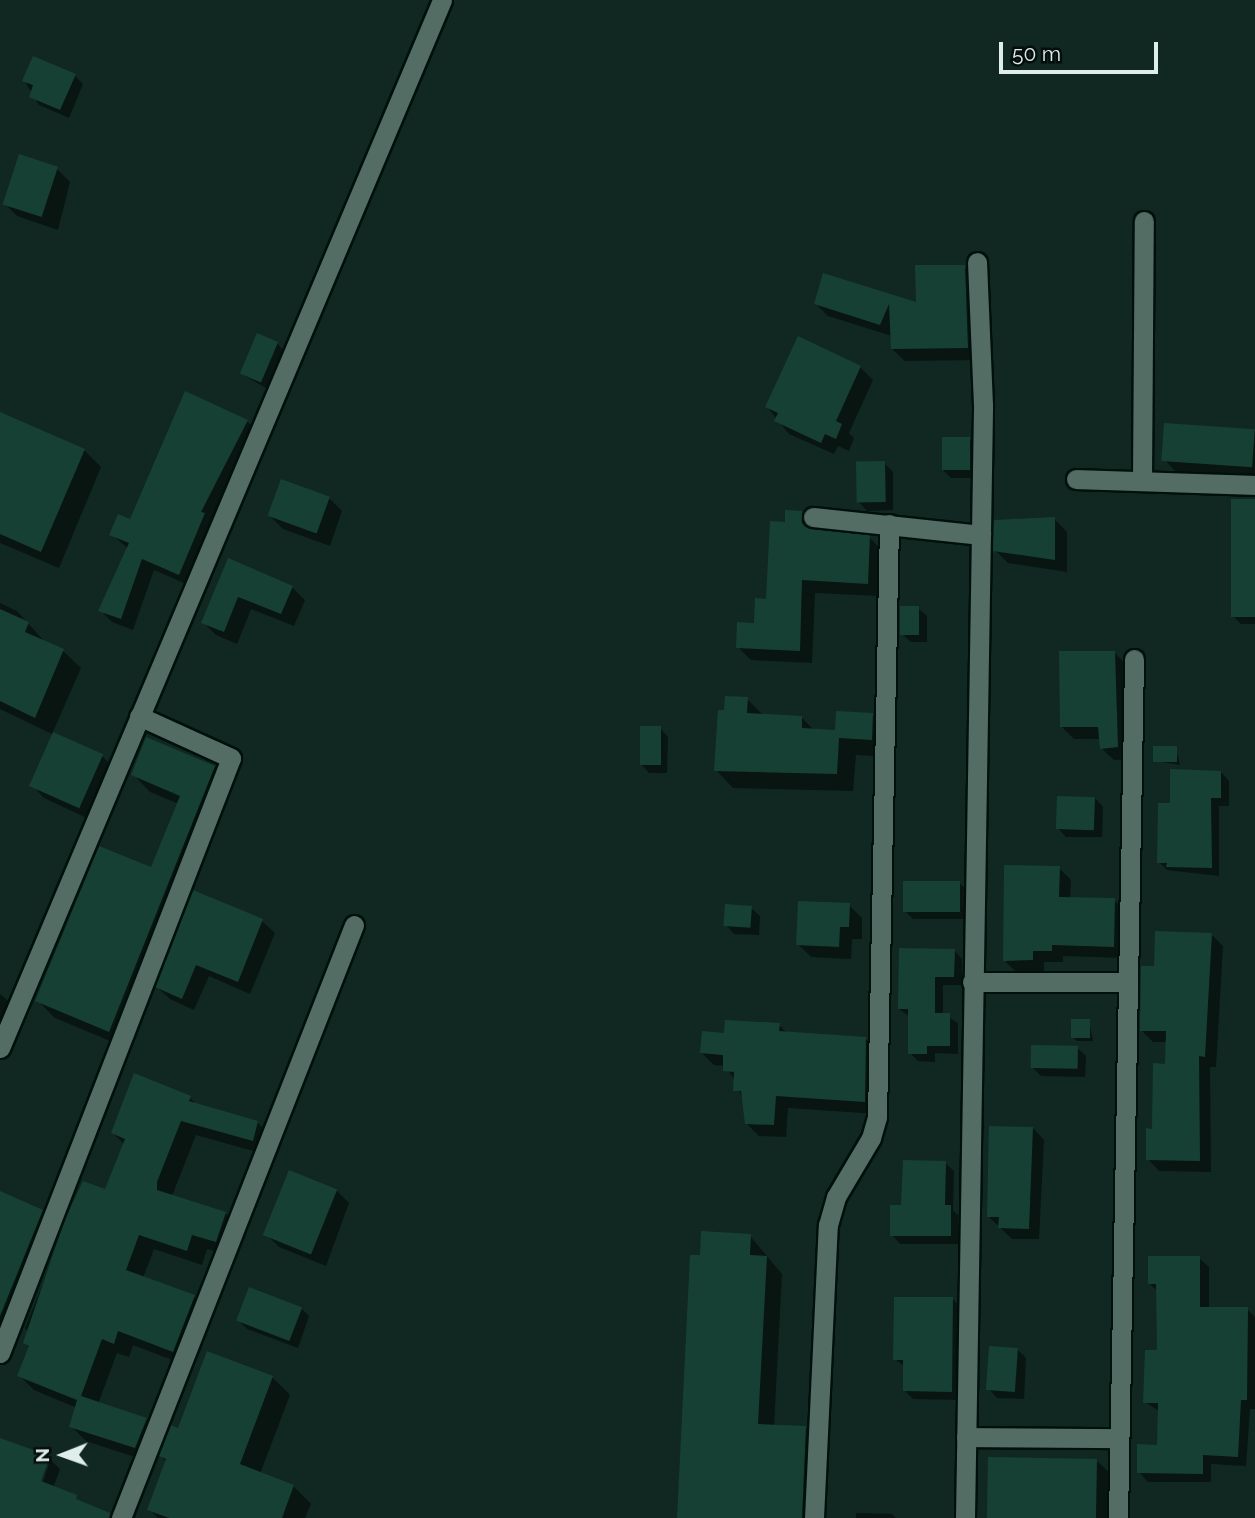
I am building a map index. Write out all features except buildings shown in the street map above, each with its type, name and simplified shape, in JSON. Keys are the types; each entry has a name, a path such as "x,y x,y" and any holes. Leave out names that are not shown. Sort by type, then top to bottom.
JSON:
{"street":[{"path":"0,1048 442,0"},
{"path":"1142,480 1144,221"},
{"path":"965,1518 983,405 977,262"},
{"path":"1076,478 1255,485"},
{"path":"813,517 981,535"},
{"path":"814,1518 828,1225 836,1197 857,1165 877,1116 889,524"},
{"path":"1118,1518 1134,659"},
{"path":"0,1353 231,758 139,716"},
{"path":"121,1518 354,925"},
{"path":"972,982 1126,982"},
{"path":"966,1437 1119,1438"}]}
